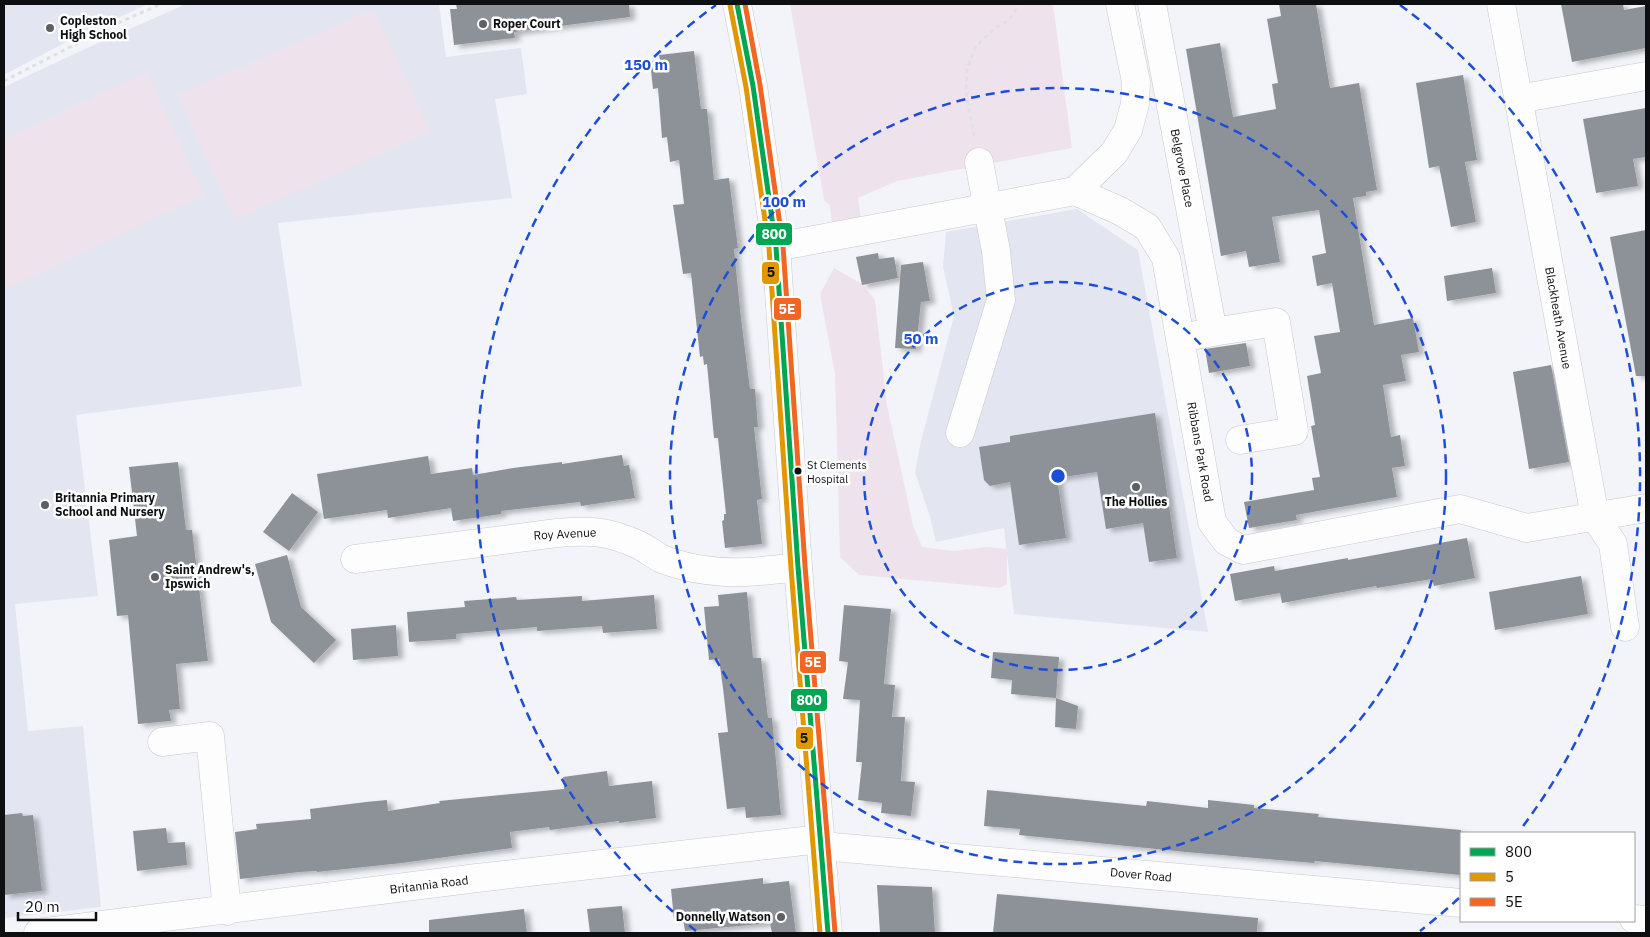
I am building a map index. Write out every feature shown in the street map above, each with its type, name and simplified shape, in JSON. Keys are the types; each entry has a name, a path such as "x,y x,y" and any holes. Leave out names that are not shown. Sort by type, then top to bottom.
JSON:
{"street":[{"path":"736,4 754,86 776,247 798,567 828,933"},
{"path":"776,247 1075,191 1114,153 1128,130 1135,104 1136,82 1120,4"},
{"name":"Belgrove Place","path":"1152,4 1213,332"},
{"name":"Blackheath Avenue","path":"1501,4 1594,517 1613,544 1626,628"},
{"path":"1519,99 1646,76"},
{"path":"960,433 1001,300 996,251 979,162"},
{"name":"Ribbans Park Road","path":"1075,191 1120,211 1147,227 1166,258 1212,522 1226,541 1243,550 1460,509 1527,528 1646,508"},
{"path":"1180,338 1276,322 1294,431 1240,440"},
{"name":"Roy Avenue","path":"355,559 557,533 589,531 606,533 620,538 640,546 662,559 684,566 715,572 747,573 798,567"},
{"path":"162,742 210,736 227,910"},
{"name":"Dover Road","path":"821,843 1460,903"},
{"name":"Britannia Road","path":"38,933 477,878 821,843"}],"path":[{"path":"4,81 109,27 161,4"},
{"path":"979,162 966,92 967,69 976,46 994,29 1009,20 1019,4"}],"shaded area":[{"name":"Copleston High School","path":"4,4 148,4 68,41 4,75"},
{"name":"Britannia Primary School and Nursery","path":"186,4 439,4 446,57 521,48 527,94 495,99 512,198 278,223 302,386 76,415 98,596 15,604 28,731 83,726 101,907 4,918 4,87"},
{"path":"790,4 1053,4 1072,148 897,181 858,198 861,219 832,224 830,206 824,200"},
{"path":"373,10 430,132 235,219 177,95"},
{"path":"146,72 204,195 7,288 4,281 4,140"},
{"path":"1077,209 1138,250 1208,632 1014,614 1004,528 936,542 915,472 921,441 954,316 943,267 946,232"},
{"path":"834,268 862,284 875,300 887,405 913,525 922,547 954,551 987,547 1007,549 1007,584 1000,588 859,575 840,557 835,374 820,294"}],"building":[{"path":"456,4 629,4 630,17 514,32 515,38 454,45 450,9 457,9"},
{"path":"1279,4 1316,4 1330,88 1359,83 1377,190 1366,192 1366,196 1353,198 1374,325 1413,318 1419,352 1401,355 1406,381 1383,385 1391,437 1400,435 1405,466 1392,468 1397,497 1296,515 1297,520 1249,528 1244,502 1314,490 1312,478 1320,477 1311,426 1315,425 1307,376 1321,373 1314,336 1340,332 1332,283 1317,286 1312,256 1326,253 1319,210 1272,217 1280,262 1249,267 1246,251 1221,256 1186,49 1220,43 1233,117 1276,109 1272,84 1278,83 1267,19 1281,16"},
{"path":"1561,4 1623,4 1624,10 1646,6 1646,48 1572,62"},
{"path":"694,51 701,109 707,109 714,180 729,178 738,248 734,249 741,318 750,389 755,389 758,427 754,427 762,499 757,500 762,544 725,548 722,521 724,520 724,514 726,514 718,438 714,438 707,364 704,365 703,356 700,357 691,273 683,274 673,205 684,204 679,160 670,162 667,137 662,138 658,88 653,89 650,61 660,60 659,55"},
{"path":"1463,75 1477,160 1465,162 1476,222 1451,227 1439,166 1429,168 1416,83"},
{"path":"1646,108 1646,157 1633,159 1638,186 1596,193 1583,119"},
{"path":"1646,230 1646,376 1636,376 1610,237"},
{"path":"878,253 879,259 894,257 898,278 862,285 856,257"},
{"path":"923,262 930,301 921,302 916,349 895,348 901,265"},
{"path":"1492,268 1496,293 1447,301 1444,276"},
{"path":"1246,343 1250,366 1209,373 1205,349"},
{"path":"1551,365 1569,462 1529,469 1513,372"},
{"name":"The Hollies","path":"1155,413 1177,558 1149,562 1143,523 1106,529 1097,472 1057,478 1066,538 1019,545 1010,482 990,486 984,480 979,447 1010,442 1010,436"},
{"path":"622,455 624,466 629,465 635,498 581,506 580,502 501,511 501,514 453,521 451,508 388,518 387,510 324,519 317,474 428,456 431,474 472,468 473,475 513,468 562,462 562,464"},
{"name":"Saint Andrew's, Ipswich","path":"178,462 186,530 192,530 208,661 176,664 180,709 169,710 171,721 138,724 128,615 117,616 109,540 137,536 129,467"},
{"path":"292,493 318,512 289,551 263,532"},
{"path":"1467,538 1475,578 1434,586 1432,579 1377,588 1376,586 1282,603 1280,593 1235,601 1230,574 1274,566 1275,571 1348,558 1348,560"},
{"path":"287,555 301,607 336,640 314,663 271,622 255,564"},
{"path":"1581,576 1588,614 1495,630 1489,592"},
{"path":"747,592 753,658 761,658 768,718 772,718 781,815 746,818 745,807 727,809 718,733 728,732 723,688 719,659 709,660 704,607 719,606 718,595"},
{"path":"654,595 657,629 603,633 602,626 537,631 537,627 456,634 456,639 409,642 407,612 465,607 464,601 516,597 517,600 582,596 582,601"},
{"path":"844,605 891,609 884,684 895,685 892,717 905,717 901,781 915,782 911,816 881,813 882,803 858,800 862,762 856,762 860,700 843,699 848,662 839,661"},
{"path":"396,625 398,656 353,660 351,629"},
{"path":"993,652 1059,657 1056,698 1011,694 1012,680 991,678"},
{"path":"1056,698 1078,706 1076,729 1055,727"},
{"path":"607,771 609,786 652,781 656,818 550,830 549,827 510,832 512,848 402,863 240,879 235,832 257,829 256,824 311,819 310,809 366,802 387,800 388,811 440,803 439,801 564,789 563,777"},
{"path":"987,790 1146,806 1147,801 1208,808 1208,800 1254,805 1254,808 1319,814 1318,817 1461,830 1460,875 1315,861 1314,863 1186,852 1019,835 1020,829 984,826"},
{"path":"22,813 23,816 33,815 42,891 4,895 4,815"},
{"path":"166,828 168,843 185,842 187,865 137,871 133,831"},
{"path":"763,878 763,884 789,881 796,933 772,933 770,923 685,931 683,918 674,919 671,889"},
{"path":"877,885 932,887 935,933 880,933"},
{"path":"997,894 1258,918 1257,933 993,933"},
{"path":"622,906 625,933 590,933 587,909"},
{"path":"524,909 527,933 429,933 429,920"}],"transit line":[{"name":"800","path":"737,4 753,86 776,247 798,567 828,933"},
{"name":"5E","path":"745,4 760,85 783,246 805,566 835,932"},
{"name":"5","path":"730,5 746,87 769,248 791,568 820,933"}],"place":[{"name":"Roper Court","path":"483,24"},
{"name":"Copleston High School","path":"50,28"},
{"name":"St Clements Hospital","path":"798,471"},
{"name":"The Hollies","path":"1136,487"},
{"name":"Britannia Primary School and Nursery","path":"45,505"},
{"name":"Saint Andrew's, Ipswich","path":"155,577"},
{"name":"Donnelly Watson","path":"781,917"}]}
